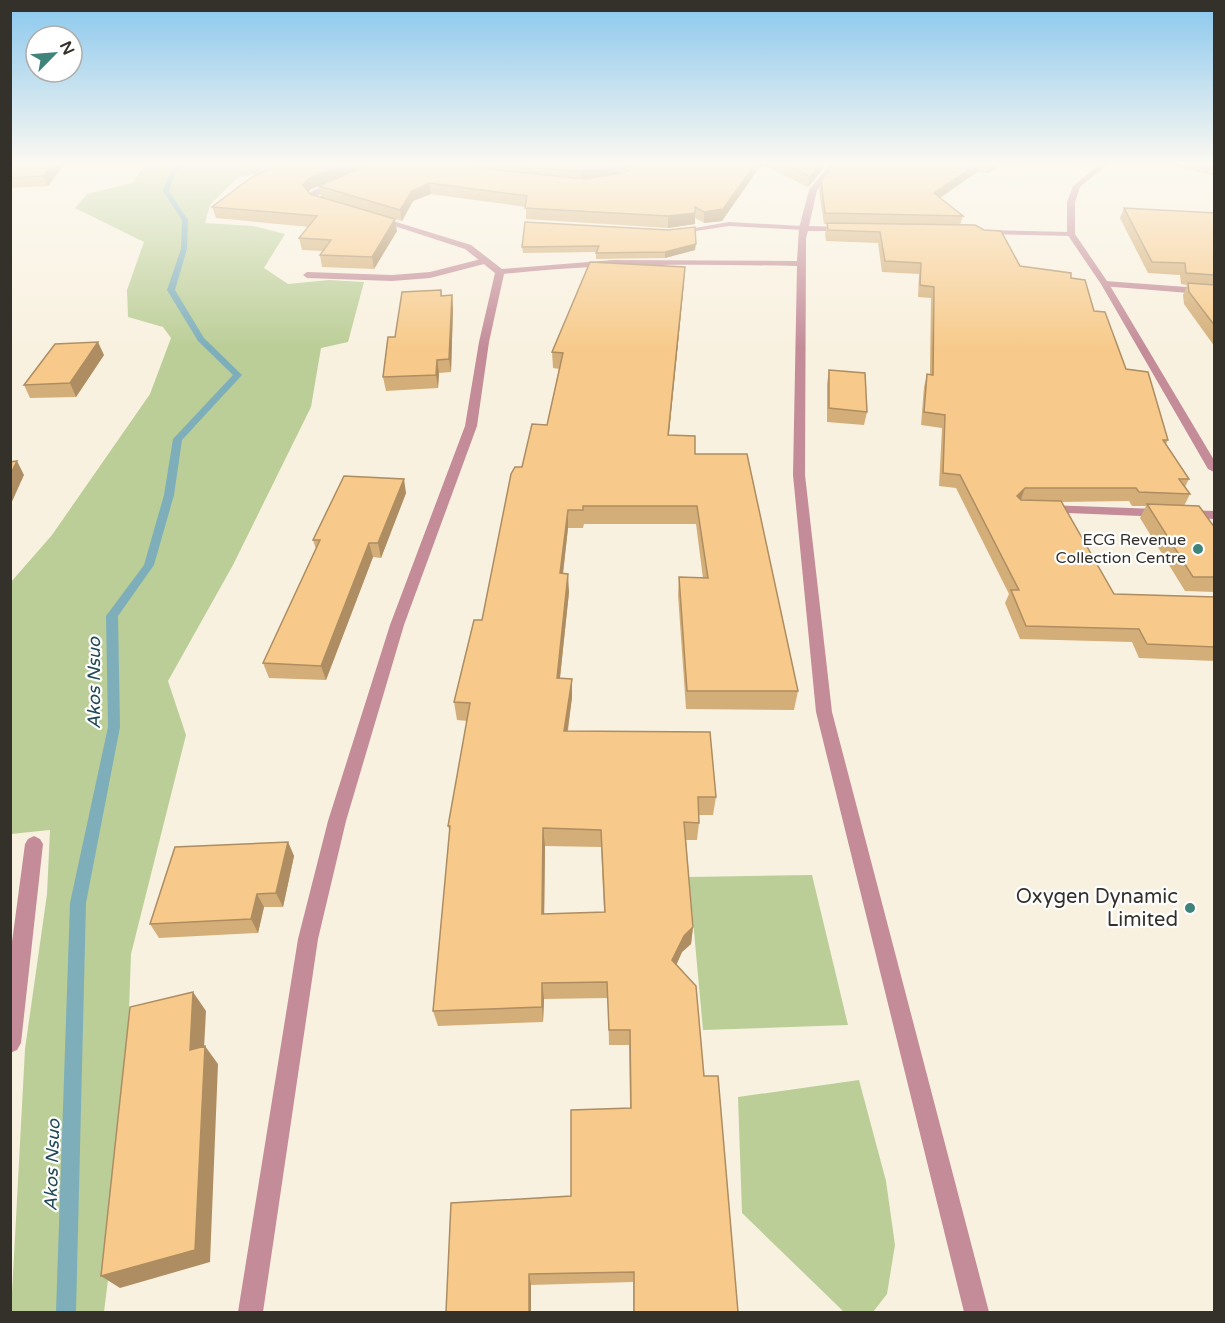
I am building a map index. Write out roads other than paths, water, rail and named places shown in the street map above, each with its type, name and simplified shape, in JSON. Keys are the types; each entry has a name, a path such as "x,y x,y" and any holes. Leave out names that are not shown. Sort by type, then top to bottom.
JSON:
{"street":[{"path":"394,225 468,247 500,272 556,264 661,260 802,264"},
{"path":"668,232 723,225"},
{"path":"743,225 862,229"},
{"path":"804,225 799,475 824,712 977,1312"},
{"path":"1071,225 1071,234 1105,284 1215,469"},
{"path":"978,232 1071,234"},
{"path":"307,275 392,278 430,275 485,261"},
{"path":"249,1312 308,939 337,821 397,625 471,426 484,342 500,272"},
{"path":"1105,284 1215,292"},
{"path":"1032,508 1215,515"},
{"path":"10,1043 34,844"}],"waterway":[{"name":"Akos Nsuo","path":"66,1312 78,903 114,727 112,616 149,565 169,495 178,439 238,375 201,339 171,290 184,249 185,225"}],"place":[{"name":"ECG Revenue Collection Centre","path":"1198,549"},
{"name":"Oxygen Dynamic Limited","path":"1190,908"}]}
